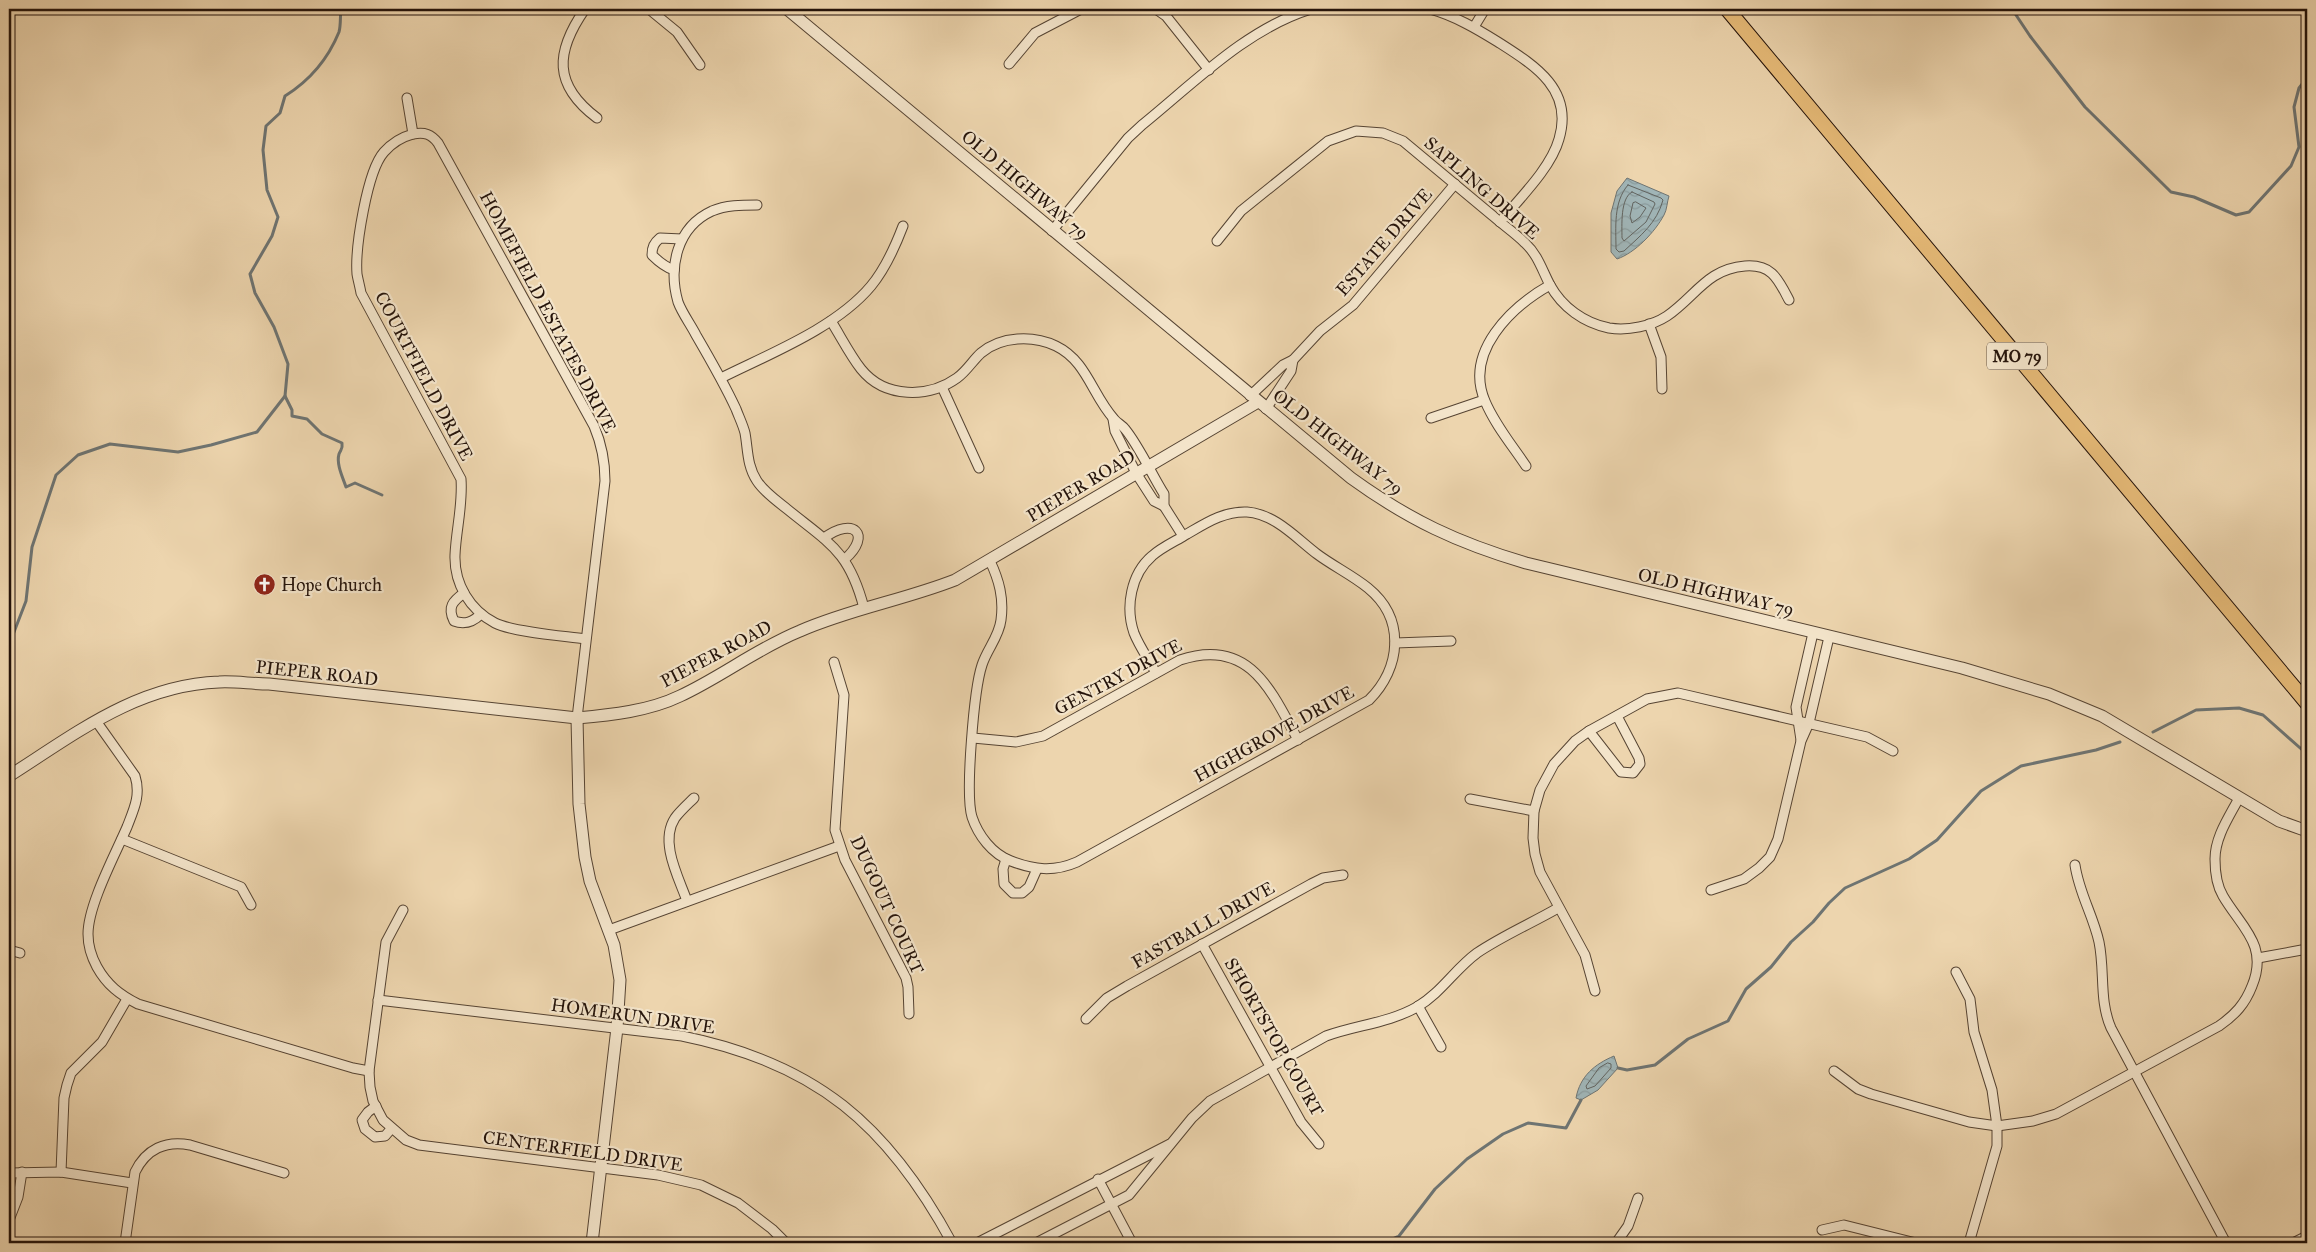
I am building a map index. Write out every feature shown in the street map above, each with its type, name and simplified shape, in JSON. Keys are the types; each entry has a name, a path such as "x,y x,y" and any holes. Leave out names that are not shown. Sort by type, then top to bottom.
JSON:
{"main road":[{"name":"MO 79","path":"1727,9 2307,703"}],"street":[{"path":"585,9 573,27 565,45 564,70 570,93 580,105 597,118"},
{"path":"648,9 677,32 700,64"},
{"name":"OLD HIGHWAY 79","path":"787,9 1351,478 1387,504 1431,528 1477,548 1580,577 1962,668 2049,694 2088,710 2123,729 2279,821 2307,831"},
{"path":"1009,64 1035,33 1081,9"},
{"path":"1156,9 1166,16 1210,70"},
{"path":"1052,231 1128,138 1262,30 1295,14 1311,9"},
{"path":"1430,9 1455,18 1474,28 1541,72 1554,90 1562,115 1562,128 1556,150 1548,163 1500,222"},
{"path":"1474,28 1485,9"},
{"path":"407,98 413,134"},
{"name":"HOMEFIELD ESTATES DRIVE","path":"413,134 424,132 433,137 438,143 594,426 601,444 605,463 605,481 577,718"},
{"name":"SAPLING DRIVE","path":"1217,241 1248,205 1317,149 1345,134 1370,132 1392,136 1403,141 1500,222 1533,251 1542,265 1550,285 1570,310 1595,324 1611,328 1631,328 1649,324 1667,316 1713,275 1737,267 1753,265 1764,267 1772,272 1789,300"},
{"name":"COURTFIELD DRIVE","path":"413,134 405,136 390,146 375,166 368,193 357,258 357,275 361,293 461,479 462,495 455,554 458,580 468,601 481,614 496,624 586,639"},
{"name":"ESTATE DRIVE","path":"1258,402 1283,365 1293,360 1320,331 1364,293 1455,184"},
{"path":"757,205 739,205 711,211 688,230 676,252 674,279 679,303 721,378 742,422 747,456 757,481 769,494 824,538 845,559 859,589 864,608"},
{"path":"721,378 831,321 870,287 892,253 903,226"},
{"path":"674,270 666,268 658,261 652,255 652,250 660,238 682,239"},
{"path":"1526,466 1493,417 1484,400 1480,371 1489,342 1518,306 1550,285"},
{"path":"831,321 862,371 885,387 907,393 924,392 942,387 959,377 981,353 993,345 1014,338 1034,339 1056,346 1070,355 1080,365 1113,419 1125,429 1164,494 1164,506"},
{"path":"1649,324 1661,357 1662,389"},
{"name":"ESTATE DRIVE","path":"1258,402 1291,372 1293,360"},
{"path":"942,387 979,468"},
{"path":"1430,418 1484,400"},
{"name":"PIEPER ROAD","path":"9,776 122,706 152,694 185,686 219,682 269,684 577,718 609,715 644,708 678,697 789,635 830,618 915,595 954,580 990,561 1258,402"},
{"path":"1113,419 1115,431 1136,473 1154,501 1164,506 1183,536"},
{"name":"HIGHGROVE DRIVE","path":"990,561 1001,592 1001,622 979,676 969,788 971,815 977,830 986,842 1006,859 1037,869 1064,867 1077,862 1369,700 1385,680 1393,662 1395,643 1390,618 1383,604 1368,588 1342,572 1268,518 1247,512 1221,515 1152,556 1135,580 1130,608 1134,634 1156,673"},
{"path":"824,538 838,529 846,527 854,529 858,534 858,541 852,553 845,559"},
{"path":"464,593 455,599 450,607 454,621 462,624 471,622 481,614"},
{"path":"1801,740 1796,707 1813,633"},
{"path":"1712,890 1744,879 1770,857 1778,839 1801,740 1809,723 1829,636"},
{"path":"1395,643 1451,641"},
{"name":"GENTRY DRIVE","path":"973,738 1016,742 1043,736 1156,673 1196,655 1220,655 1242,662 1252,668 1270,688 1298,740"},
{"name":"DUGOUT COURT","path":"834,662 844,695 835,830 839,846 906,978 909,1014"},
{"path":"1594,991 1585,955 1540,872 1533,838 1534,811 1540,790 1554,764 1576,741 1589,731 1647,699 1678,693 1867,737 1893,751"},
{"path":"1589,731 1621,772 1633,773 1640,764 1639,758 1617,716"},
{"path":"577,718 581,832 590,881 614,945 620,980 617,1028 592,1243"},
{"path":"96,721 135,776 138,785 136,804 96,902 88,933 92,958 99,971 116,992 127,999 154,1009 353,1068 370,1071"},
{"path":"687,902 673,863 670,833 674,818 694,798"},
{"path":"1834,1071 1858,1089 1871,1094 1969,1122 1997,1126 2033,1121 2056,1114 2234,1016 2250,992 2256,978 2258,958 2255,945 2247,929 2223,896 2217,880 2215,858 2218,842 2239,798"},
{"path":"1470,799 1534,811"},
{"path":"122,839 241,888 251,906"},
{"path":"609,930 839,846"},
{"path":"1006,859 1003,869 1004,884 1013,893 1022,893 1029,887 1037,869"},
{"path":"2074,866 2078,885 2093,919 2099,941 2103,964 2104,1012 2226,1243"},
{"name":"FASTBALL DRIVE","path":"1086,1019 1107,998 1202,944 1323,878 1343,875"},
{"path":"1036,1243 1129,1195 1200,1108 1326,1036 1346,1029 1389,1019 1418,1006 1440,989 1478,952 1558,908"},
{"name":"CENTERFIELD DRIVE","path":"403,910 386,942 370,1071 370,1087 376,1106 391,1129 406,1140 419,1146 601,1167 658,1175 700,1185 738,1203 772,1229 786,1243"},
{"name":"SHORTSTOP COURT","path":"1202,944 1301,1122 1319,1144"},
{"path":"9,950 20,953"},
{"path":"2258,958 2307,950"},
{"path":"1956,972 1970,999 1974,1032 1992,1090 1997,1126 1997,1146 1969,1243"},
{"path":"61,1172 64,1098 71,1073 109,1032 127,999"},
{"name":"HOMERUN DRIVE","path":"378,1000 682,1036 736,1049 791,1072 823,1091 851,1111 880,1138 902,1163 924,1193 952,1243"},
{"path":"1418,1006 1441,1047"},
{"path":"376,1106 362,1120 365,1130 375,1137 385,1136 391,1129"},
{"path":"125,1243 132,1184 140,1162 155,1149 178,1142 284,1173"},
{"path":"977,1243 1174,1142"},
{"path":"9,1220 18,1197 22,1172"},
{"path":"9,1173 61,1172 132,1184"},
{"path":"1098,1180 1132,1243"},
{"path":"1616,1243 1628,1226 1638,1198"},
{"path":"1822,1230 1844,1225 1916,1243"},
{"path":"2293,1243 2307,1236"}],"water":[{"path":"1627,178 1669,196 1665,213 1660,222 1644,241 1631,252 1617,259 1611,252 1611,213 1617,191"},
{"path":"1614,1056 1618,1068 1598,1090 1581,1100 1576,1098 1581,1083 1589,1072"}],"waterway":[{"path":"9,645 26,601 32,547 56,475 78,455 110,444 178,452 257,432 285,396 288,364 274,327 255,293 250,274 272,236 278,217 267,190 263,150 266,126 280,113 285,96 310,76 335,42 339,32 341,9"},
{"path":"2012,9 2030,36 2085,107 2171,192 2194,197 2236,215 2249,212 2291,166 2299,147 2294,107 2299,88 2307,78"},
{"path":"285,396 292,410 292,416 307,419 322,434 342,443 338,462 346,487 355,483 382,495"},
{"path":"2153,732 2196,710 2239,708 2263,715 2307,754"},
{"path":"1618,1068 1627,1070 1655,1065 1688,1039 1728,1021 1746,989 1771,967 1791,942 1845,888 1909,859 1937,840 1981,791 2021,766 2096,750 2120,742"},
{"path":"1383,1243 1399,1236 1435,1189 1467,1159 1503,1134 1528,1123 1566,1128 1581,1100"}],"place":[{"name":"Hope Church","path":"265,585"}]}
